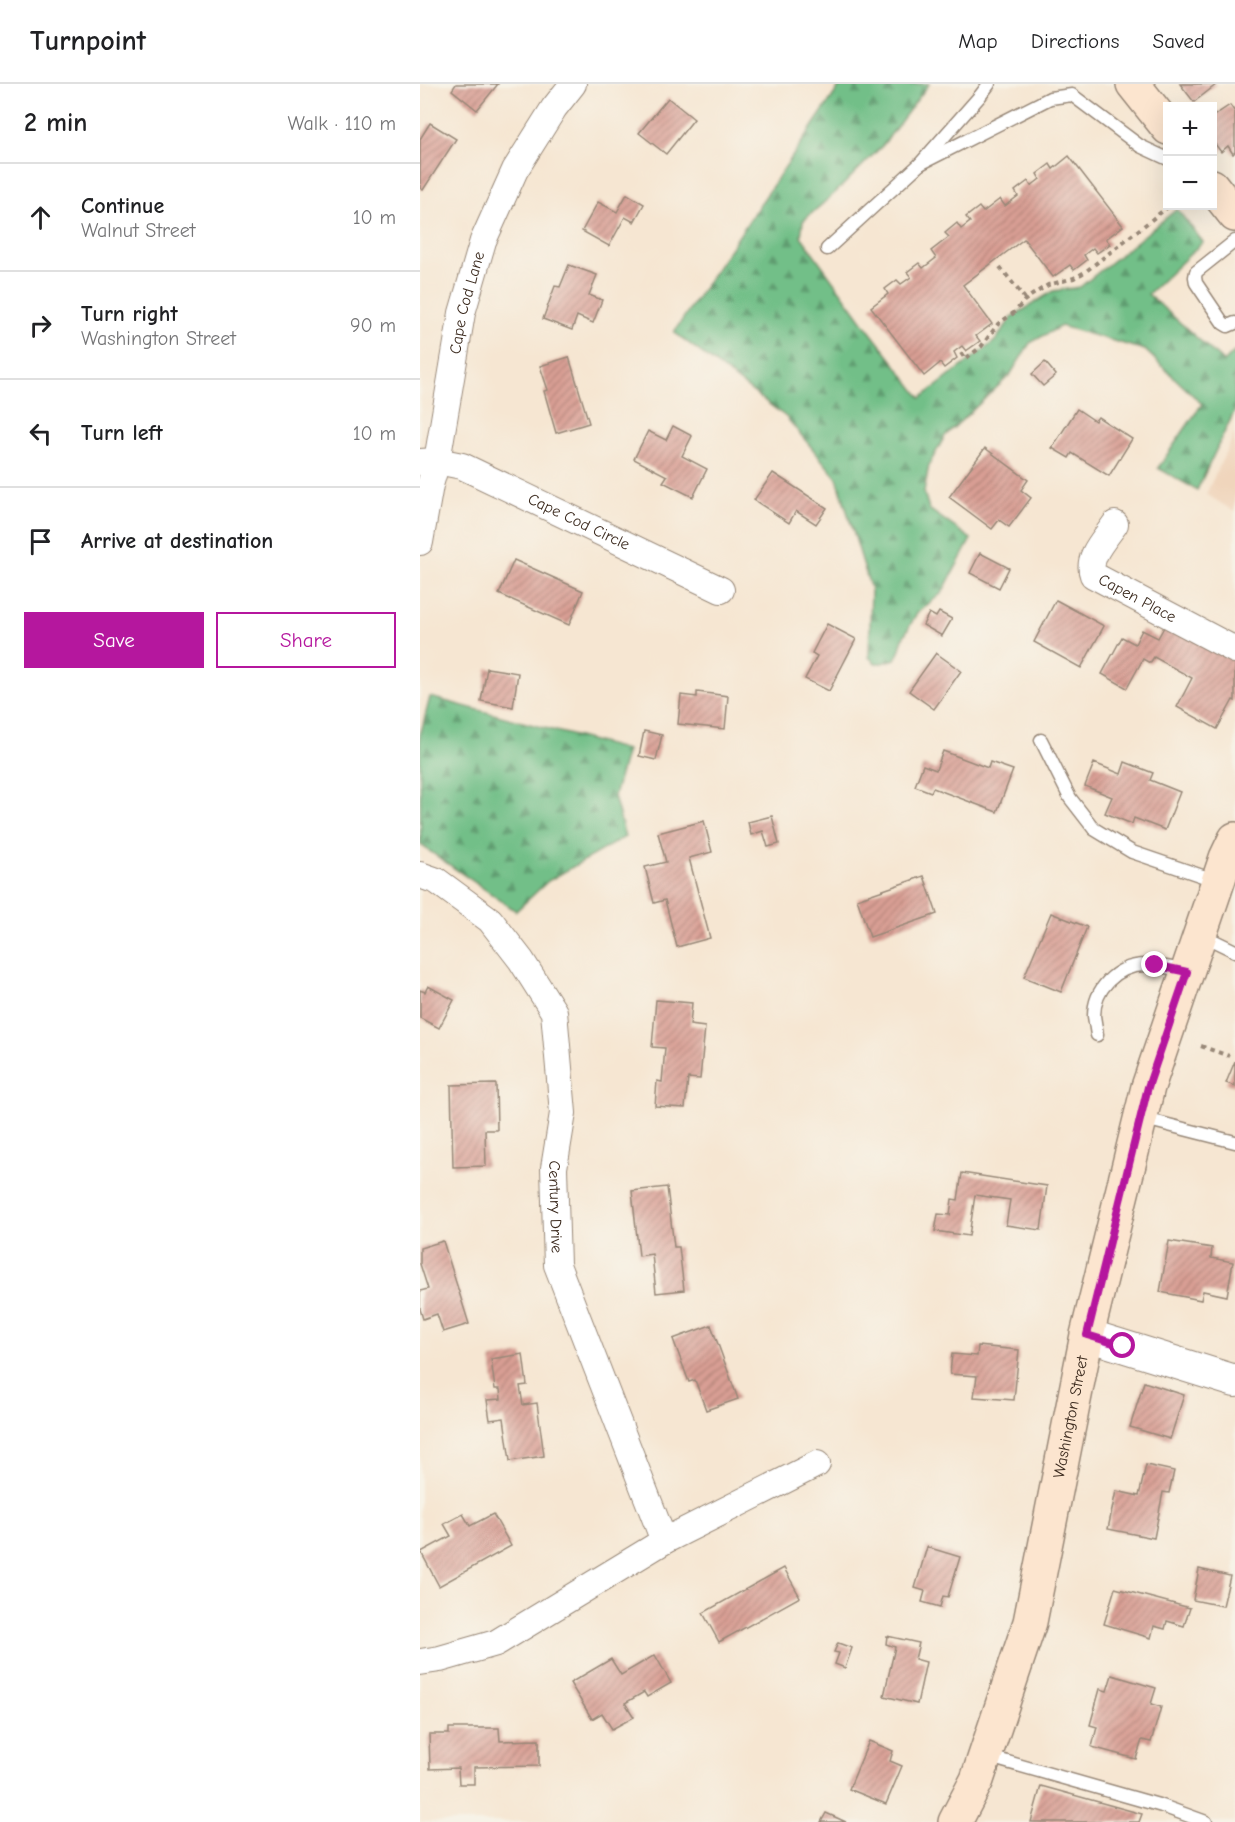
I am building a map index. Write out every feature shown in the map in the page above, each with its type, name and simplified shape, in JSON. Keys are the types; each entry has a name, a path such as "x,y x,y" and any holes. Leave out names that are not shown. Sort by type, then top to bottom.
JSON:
{"main road":[{"path":"1133,84 1163,123"},
{"path":"1217,192 1235,214"},
{"name":"Washington Street","path":"955,1822 977,1780 1030,1622 1087,1335 1148,1087 1226,858 1235,838"}],"street":[{"name":"Cape Cod Lane","path":"420,542 430,485 428,462 462,313 483,242 515,170 554,108 573,84"},
{"name":"Cape Cod Circle","path":"428,462 462,466 721,590"},
{"name":"Capen Place","path":"1115,524 1091,559 1090,568 1093,575 1235,650"},
{"name":"Century Drive","path":"420,875 437,881 490,920 521,960 554,1012 563,1113 554,1168 557,1265 664,1541"},
{"path":"1087,1335 1235,1381"},
{"path":"420,1662 440,1659 496,1642 664,1541 817,1464"}],"lane":[{"path":"827,249 920,164 988,84"},
{"path":"920,164 1050,98 1072,95 1140,146 1163,157"},
{"path":"1235,241 1196,272 1194,277 1223,323 1228,326 1235,323"},
{"path":"1041,740 1070,798 1094,829 1132,852 1218,882"},
{"path":"1201,934 1235,951"},
{"path":"1097,1035 1094,1015 1098,996 1107,981 1123,969 1155,965 1187,972"},
{"path":"1140,1118 1235,1142"},
{"path":"985,1756 1162,1806 1206,1822"}],"path":[{"path":"961,353 964,360 981,347 998,324 1015,312 1026,300 1048,285 1074,278 1085,272 1164,210"},
{"path":"1000,267 1026,300"},
{"path":"1201,1046 1229,1056"}],"shaded area":[{"path":"1235,433 1235,512 1206,494"}],"green space":[{"path":"841,84 929,84 883,145 803,221 801,236 921,398 995,341 1012,317 1053,291 1080,287 1178,210 1203,242 1148,294 1224,362 1235,351 1235,410 1197,490 1158,468 1202,404 1145,350 1061,326 1030,343 1010,375 945,436 929,465 924,492 929,509 971,539 942,593 917,613 903,638 895,659 875,663 869,657 871,590 837,478 786,417 674,332"},
{"path":"430,697 627,750 614,796 625,837 548,881 516,911 421,845 420,736"}],"building":[{"path":"456,84 498,84 477,110 452,90"},
{"path":"1180,84 1217,84 1194,102"},
{"path":"668,98 694,119 666,154 639,133"},
{"path":"1230,105 1235,112 1235,152 1233,154 1228,146 1221,152 1217,147 1217,114"},
{"path":"430,123 456,139 423,190 420,188 420,139"},
{"path":"1069,156 1123,226 1106,239 1110,244 1097,253 1093,248 1084,255 1087,260 1074,270 1070,265 1053,277 1024,239 963,285 992,324 976,336 980,341 966,351 962,346 954,352 957,358 944,368 940,363 924,376 871,307 888,294 885,289 897,280 901,284 911,277 907,272 919,263 923,268 936,258 931,251 949,237 945,233 957,223 961,229 970,222 966,217 979,207 983,212 1000,199 1005,206 1018,196 1015,191 1028,181 1031,186 1040,179 1037,174 1050,164 1053,169"},
{"path":"627,194 644,204 634,222 625,217 609,246 582,231 598,202 617,212"},
{"path":"569,265 597,275 589,295 602,300 593,323 577,316 572,330 543,319 555,286 560,287"},
{"path":"569,357 589,423 556,433 544,391 548,390 540,366"},
{"path":"1045,362 1056,375 1043,386 1032,374"},
{"path":"1077,409 1095,421 1098,417 1132,439 1109,476 1072,453 1069,458 1052,448"},
{"path":"673,426 692,436 682,456 707,469 693,497 663,482 667,476 634,459 648,431 666,440"},
{"path":"985,448 1028,480 1021,490 1031,498 1009,527 999,520 992,529 949,497"},
{"path":"773,473 827,508 816,524 796,511 789,523 754,500"},
{"path":"980,553 1009,568 999,588 970,573"},
{"path":"514,560 583,591 569,625 499,594"},
{"path":"1056,600 1104,626 1081,668 1034,642"},
{"path":"939,612 952,619 942,636 923,625 929,613 936,617"},
{"path":"1169,618 1235,660 1235,701 1233,700 1217,729 1177,707 1192,678 1154,657 1150,663 1143,659 1127,688 1102,674 1122,637 1135,644 1142,630 1158,638"},
{"path":"827,624 856,639 829,691 805,679 817,656 812,653"},
{"path":"936,653 961,671 934,709 909,691"},
{"path":"487,668 518,673 513,707 481,701"},
{"path":"697,692 728,696 725,729 678,724 681,695 697,697"},
{"path":"644,731 662,735 656,760 639,756"},
{"path":"943,751 988,768 990,762 1013,770 997,812 933,788 931,792 915,786 923,765 936,770"},
{"path":"1125,762 1153,773 1150,780 1180,792 1165,830 1134,818 1132,824 1105,813 1112,797 1085,786 1094,763 1121,774"},
{"path":"772,816 779,844 768,847 763,831 751,835 748,822"},
{"path":"704,821 712,852 689,858 710,938 677,947 665,900 654,903 645,867 666,862 658,833"},
{"path":"924,876 937,914 870,937 857,899"},
{"path":"1051,913 1087,927 1061,992 1024,977"},
{"path":"428,986 454,1000 439,1028 420,1018 420,990 425,992"},
{"path":"656,1000 692,1003 690,1025 705,1027 700,1079 688,1078 685,1108 655,1106 657,1081 662,1082 665,1048 652,1047"},
{"path":"1235,1061 1235,1086 1226,1083"},
{"path":"496,1084 497,1130 485,1130 486,1166 453,1167 451,1085"},
{"path":"962,1173 1047,1186 1041,1230 1006,1225 1010,1200 975,1195 969,1236 935,1231 938,1214 950,1215 952,1199 958,1200"},
{"path":"667,1187 674,1247 679,1247 684,1290 656,1293 652,1254 639,1256 632,1191"},
{"path":"443,1241 469,1324 443,1332 437,1314 423,1319 420,1309 420,1291 428,1289 420,1264 420,1248"},
{"path":"1169,1241 1212,1248 1211,1258 1233,1262 1227,1296 1203,1291 1201,1300 1160,1292"},
{"path":"711,1325 738,1399 706,1410 695,1380 689,1382 673,1339"},
{"path":"978,1346 1019,1350 1014,1400 974,1397 977,1376 950,1374 952,1354 977,1356"},
{"path":"523,1354 527,1385 520,1386 523,1405 537,1403 544,1456 510,1461 504,1418 490,1420 487,1400 501,1399 500,1389 495,1389 491,1359"},
{"path":"1144,1382 1184,1395 1170,1439 1130,1427"},
{"path":"1146,1465 1174,1471 1169,1493 1163,1492 1154,1538 1108,1529 1116,1491 1139,1496"},
{"path":"463,1514 470,1526 493,1514 511,1546 439,1586 421,1552 451,1536 444,1524"},
{"path":"927,1547 960,1557 948,1597 943,1596 940,1607 922,1602 925,1591 915,1588"},
{"path":"784,1568 800,1597 719,1642 703,1613"},
{"path":"1199,1569 1230,1576 1223,1606 1193,1600"},
{"path":"1115,1588 1190,1608 1184,1626 1167,1621 1165,1629 1154,1626 1151,1638 1104,1624"},
{"path":"887,1636 919,1643 915,1659 926,1662 917,1704 884,1696 895,1647 886,1644"},
{"path":"838,1643 852,1648 845,1668 835,1664 839,1653 834,1652"},
{"path":"655,1655 671,1683 647,1697 644,1692 625,1703 634,1717 612,1729 602,1713 592,1719 570,1683 611,1659 621,1675"},
{"path":"1112,1675 1156,1688 1151,1704 1161,1707 1151,1742 1142,1740 1136,1759 1092,1747 1097,1727 1090,1725 1100,1689 1107,1691"},
{"path":"449,1728 499,1728 500,1741 539,1740 539,1766 474,1767 474,1784 459,1784 458,1768 430,1769 429,1734 449,1734"},
{"path":"869,1741 893,1751 890,1761 902,1766 886,1804 849,1789"},
{"path":"1041,1786 1142,1814 1139,1822 1031,1822"},
{"path":"826,1813 846,1822 821,1822"}],"route":[{"path":"1123,1346 1087,1335 1148,1087 1187,972 1155,965"}]}
